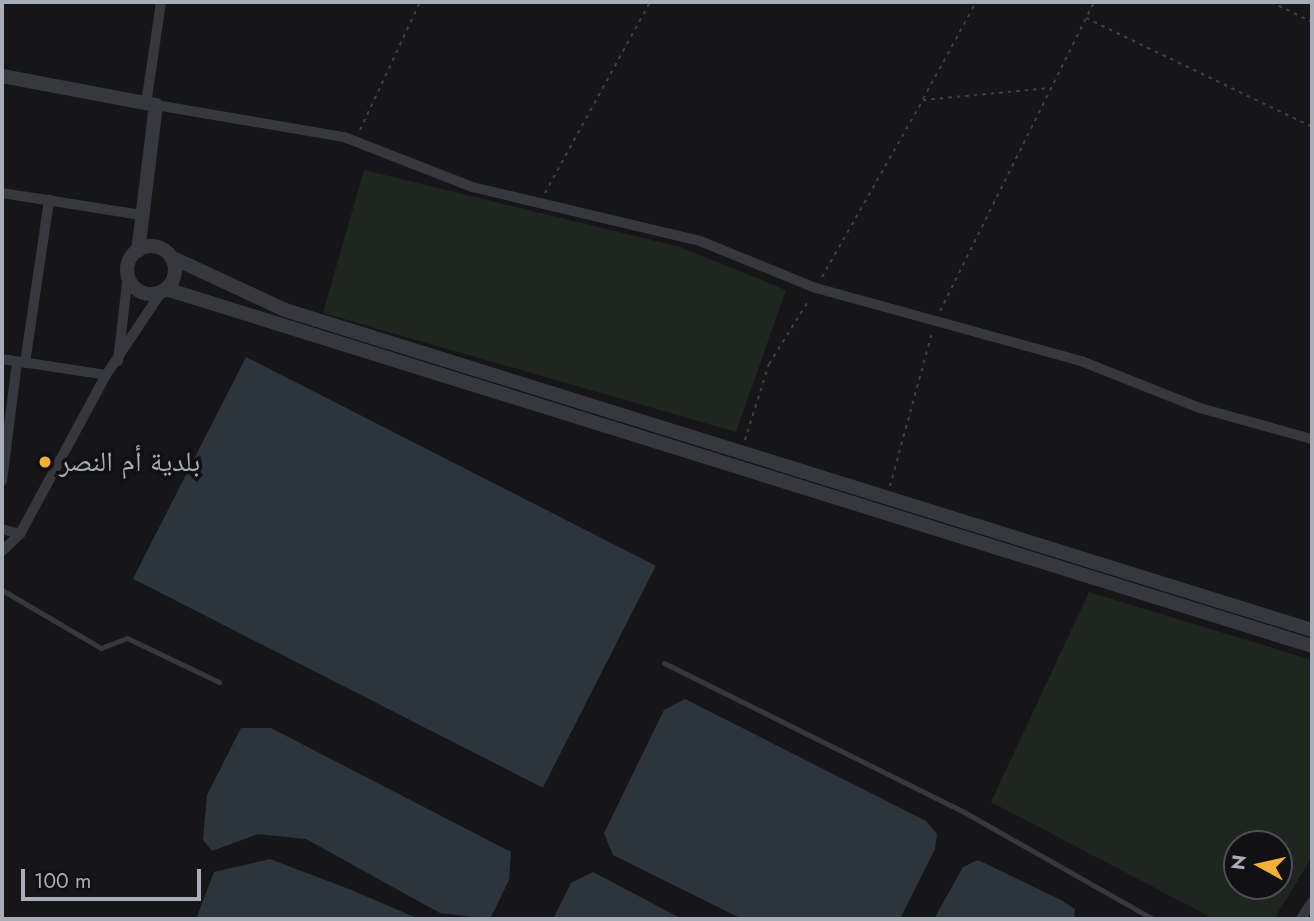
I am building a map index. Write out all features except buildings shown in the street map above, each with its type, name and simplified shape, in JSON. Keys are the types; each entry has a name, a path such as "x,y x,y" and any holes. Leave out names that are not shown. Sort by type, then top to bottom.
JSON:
{"street":[{"path":"118,360 128,274 138,251 161,2"},
{"path":"2,76 344,136 472,187 700,242 816,288 934,324 1081,361 1200,408 1312,439"},
{"path":"2,193 141,215"},
{"path":"2,481 4,443 49,200"},
{"path":"138,251 159,247 172,257 285,310 1312,630"},
{"path":"2,551 20,534 106,375 175,272 172,257"},
{"path":"128,274 140,291 164,290 1312,646"},
{"path":"2,359 106,375"},
{"path":"2,529 20,534"},
{"path":"1301,919 1312,902"}],"lane":[{"path":"2,590 101,648 127,638 219,682"},
{"path":"664,663 964,812 1153,919"}],"path":[{"path":"344,136 358,133 369,119 421,2"},
{"path":"539,203 650,2"},
{"path":"742,452 769,364 816,288 976,2"},
{"path":"887,497 934,324 1094,2"},
{"path":"1271,2 1312,22"},
{"path":"1086,18 1312,127"},
{"path":"923,100 1050,88"}],"shaded area":[{"path":"364,170 680,247 786,290 736,432 323,313"},
{"path":"246,357 656,566 543,788 133,579"},
{"path":"1089,592 1312,660 1312,857 1293,888 1293,830 1223,830 1223,900 1286,900 1274,919 1214,919 991,802"},
{"path":"685,699 926,821 937,834 935,849 900,919 742,919 613,855 604,833 664,710"},
{"path":"241,728 271,728 511,852 509,880 490,919 440,913 306,839 258,834 212,851 203,840 207,795"},
{"path":"270,859 419,919 196,919 214,872"},
{"path":"978,860 1061,900 1075,909 1074,919 934,919 963,867"},
{"path":"593,872 682,919 553,919 571,883"}],"place":[{"name":"بلدية أم النصر","path":"45,462"}]}
